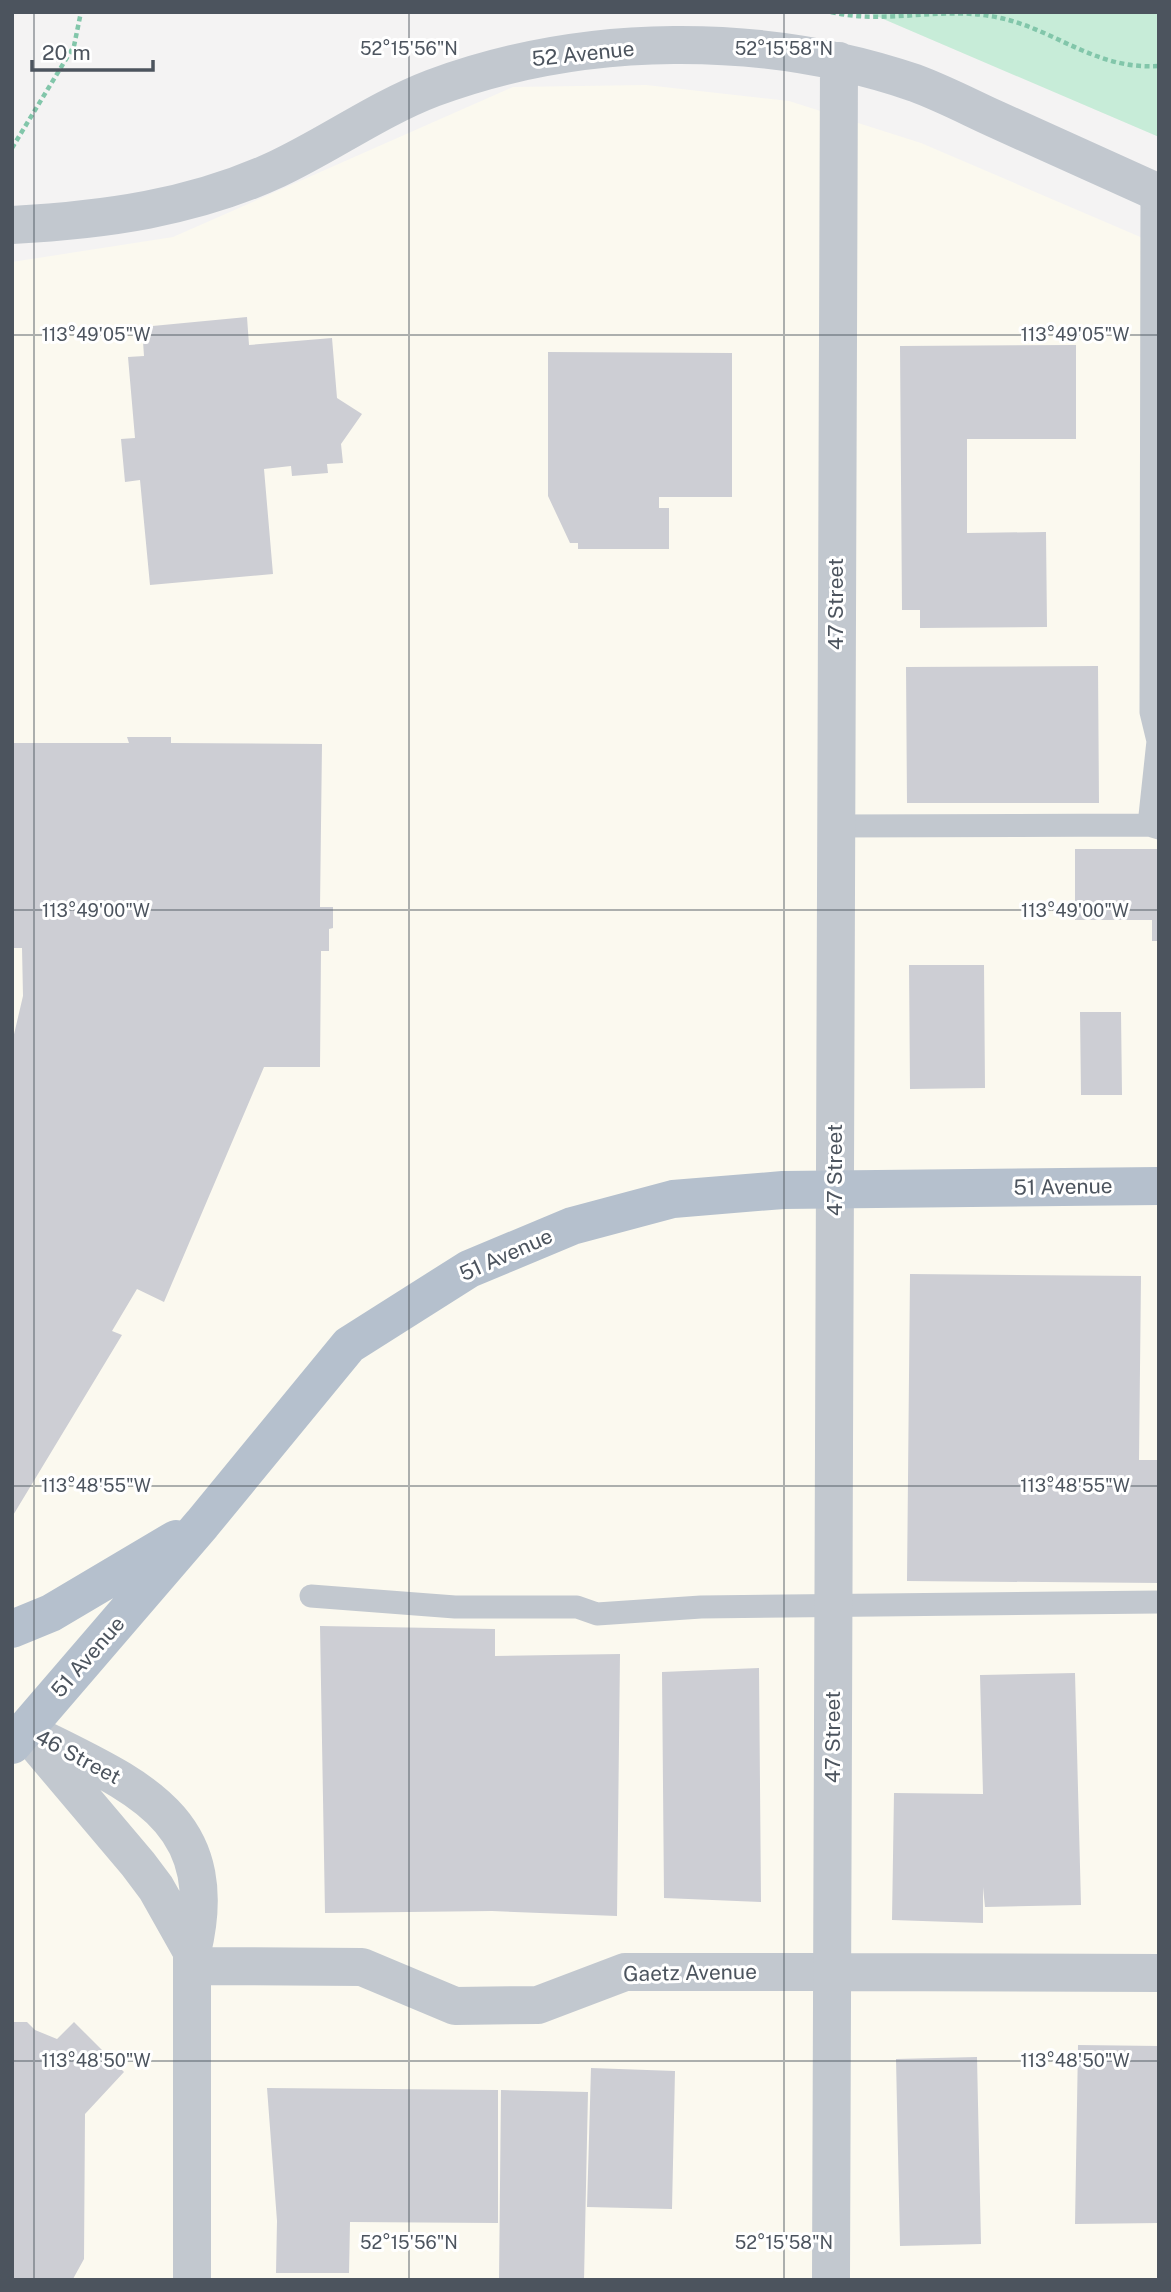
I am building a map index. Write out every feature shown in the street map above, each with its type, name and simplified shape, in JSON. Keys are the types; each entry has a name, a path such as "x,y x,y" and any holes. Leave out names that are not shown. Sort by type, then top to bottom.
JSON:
{"main road":[{"name":"51 Avenue","path":"17,1733 202,1524 349,1345 469,1269 572,1226 673,1199 742,1192 835,1189 1159,1186"},
{"path":"12,1629 51,1613 202,1524"}],"street":[{"name":"52 Avenue","path":"12,225 91,221 196,199 277,169 432,89 541,57 684,46 728,47 839,61 919,85 1155,191"},
{"name":"47 Street","path":"831,2280 839,61"},
{"name":"46 Street","path":"17,1733 144,1872 192,1959"},
{"name":"46 Street","path":"17,1733 138,1789 163,1810 177,1828 196,1872 201,1901 192,1959 192,2280"},
{"name":"Gaetz Avenue","path":"192,1959 362,1967 455,2006 538,2005 625,1972 1159,1973"}],"lane":[{"path":"836,826 1154,827 1158,741 1151,712 1155,191"},
{"path":"311,1596 455,1607 577,1607 597,1614 701,1607 1159,1602"}],"path":[{"path":"12,148 74,46 81,12"},
{"path":"831,12 857,18 944,14 994,16 1016,22 1083,53 1118,65 1159,66"}],"shaded area":[{"path":"646,85 789,101 921,143 1159,245 1159,2280 12,2280 12,262 173,237 513,87"}],"green space":[{"path":"867,12 1159,12 1159,137"}],"building":[{"path":"247,317 249,345 332,338 337,398 362,414 341,444 343,463 327,464 328,473 292,476 291,466 264,469 273,574 150,585 140,480 125,482 121,439 135,438 128,357 144,356 142,327"},
{"path":"1076,345 1076,439 967,439 967,533 1046,532 1047,627 920,628 920,610 902,610 900,346"},
{"path":"548,352 732,353 732,497 659,497 659,508 669,508 669,549 578,549 578,543 570,543 548,496"},
{"path":"1098,666 1099,803 907,803 906,667"},
{"path":"127,737 171,737 171,743 322,744 320,907 333,907 333,928 329,929 329,951 321,951 320,1067 264,1067 164,1302 137,1289 112,1331 122,1335 12,1517 12,1043 23,996 22,948 12,948 12,743 129,743"},
{"path":"1075,849 1159,849 1159,941 1152,941 1152,920 1075,920"},
{"path":"909,965 984,965 985,1088 910,1089"},
{"path":"1080,1012 1121,1012 1122,1095 1081,1095"},
{"path":"910,1274 1141,1276 1139,1460 1159,1460 1159,1583 907,1581"},
{"path":"320,1626 495,1629 495,1656 620,1654 617,1916 492,1911 325,1913"},
{"path":"759,1668 761,1902 664,1898 662,1672"},
{"path":"1075,1673 1081,1905 985,1907 983,1887 983,1923 892,1920 894,1793 983,1794 980,1675"},
{"path":"12,2022 27,2022 35,2030 57,2039 74,2022 124,2072 85,2114 84,2259 73,2279 12,2280"},
{"path":"1078,2045 1159,2046 1159,2223 1075,2224"},
{"path":"977,2057 981,2244 900,2246 896,2059"},
{"path":"591,2068 675,2071 672,2209 587,2207"},
{"path":"267,2088 498,2090 498,2223 350,2222 349,2273 276,2273 277,2221"},
{"path":"501,2090 588,2092 584,2280 499,2280"}]}
